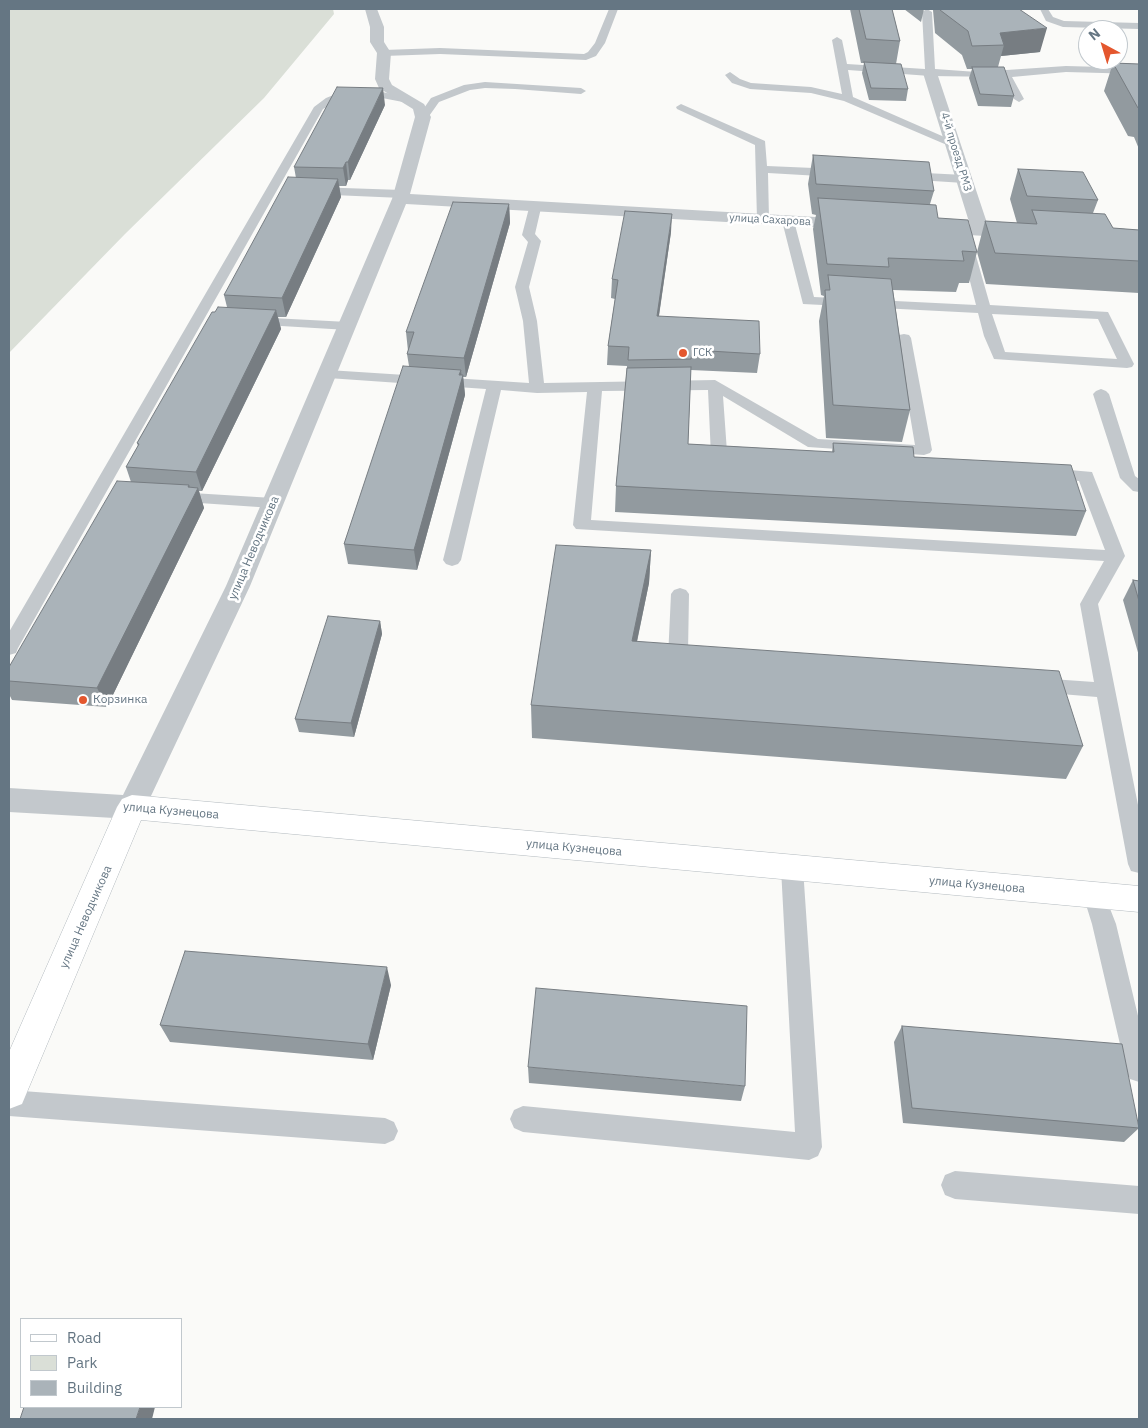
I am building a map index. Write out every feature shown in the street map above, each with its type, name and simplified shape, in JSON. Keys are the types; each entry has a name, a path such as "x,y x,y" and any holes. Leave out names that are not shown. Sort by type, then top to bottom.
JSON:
{"main road":[{"name":"улица Кузнецова","path":"132,807 1139,899"},
{"name":"улица Неводчикова","path":"9,1092 132,807"}],"street":[{"path":"370,9 377,27 377,42 384,53 382,78 386,88 419,107 423,117"},
{"name":"4-й проезд РМЗ","path":"930,73 981,231"},
{"name":"улица Неводчикова","path":"132,807 238,586 328,374 401,196 423,117"},
{"name":"улица Сахарова","path":"401,196 535,208 866,225"},
{"path":"914,228 1040,234"},
{"name":"улица Кузнецова","path":"9,800 132,807"}],"lane":[{"path":"384,53 440,51 586,57 592,54 600,43 612,9"},
{"path":"1044,9 1049,19 1063,24 1139,26"},
{"path":"927,12 930,73"},
{"path":"837,40 848,99"},
{"path":"842,67 930,73 1006,74 1066,69 1139,71"},
{"path":"1006,74 1019,99"},
{"path":"730,75 736,81 750,86 811,90 848,99 954,145"},
{"path":"423,117 434,100 468,87 508,86 581,91"},
{"path":"9,648 319,107 340,96 383,95 408,100"},
{"path":"681,107 761,143 763,219"},
{"path":"762,169 848,173"},
{"path":"896,176 964,179"},
{"path":"272,189 401,196"},
{"path":"535,208 528,235 535,241 522,287 530,321 537,388"},
{"path":"788,221 808,301 984,308 1102,315 1128,364 999,356 984,308 963,230"},
{"path":"197,319 216,320"},
{"path":"235,320 348,326"},
{"path":"328,374 537,388 715,385 814,444 924,450 904,338"},
{"path":"715,385 719,456 749,458"},
{"path":"452,560 494,386"},
{"path":"595,388 582,525 1116,556"},
{"path":"1101,394 1128,478 1139,487"},
{"path":"1026,472 1086,476 1116,556 1089,604 1139,864"},
{"path":"98,492 117,494"},
{"path":"156,496 273,503"},
{"path":"680,594 678,658 707,660"},
{"path":"1019,684 1107,690"},
{"path":"523,1119 810,1147 792,868"},
{"path":"1094,895 1104,924 1139,1070"},
{"path":"9,1103 385,1131"},
{"path":"955,1185 1139,1200"}],"green space":[{"path":"9,9 333,9 334,14 264,98 125,234 9,353"}],"building":[{"path":"859,9 892,9 900,41 866,39"},
{"path":"940,9 1019,9 1047,28 1000,33 1004,45 972,46 968,31"},
{"path":"864,62 901,64 908,89 871,88"},
{"path":"1128,64 1139,64 1138,108 1117,70 1128,70"},
{"path":"972,67 1004,67 1014,96 980,94"},
{"path":"337,87 383,88 348,162 346,162 343,168 294,167"},
{"path":"813,155 929,162 934,191 816,184"},
{"path":"1018,169 1083,172 1098,200 1027,196"},
{"path":"288,177 338,179 282,298 224,295"},
{"path":"818,198 936,205 938,218 968,220 977,252 962,251 964,261 888,258 889,267 827,264"},
{"path":"453,202 509,204 464,358 407,354 414,332 406,332"},
{"path":"1032,210 1105,214 1113,228 1139,230 1139,261 995,253 985,221 1037,224"},
{"path":"625,211 672,214 657,316 759,321 760,354 692,350 691,359 628,360 629,347 608,346 618,280 612,279"},
{"path":"828,275 891,279 910,410 833,405 825,290 830,290"},
{"path":"218,307 276,310 196,472 126,467 139,444 137,443 212,312 215,312"},
{"path":"403,366 461,370 459,375 463,375 414,550 344,544"},
{"path":"691,367 688,444 834,452 833,443 913,447 914,457 1071,465 1086,511 616,486 627,368"},
{"path":"117,481 189,485 188,487 198,488 97,688 9,681 9,667"},
{"path":"556,545 651,550 632,641 1059,671 1083,746 531,705"},
{"path":"1133,580 1139,581 1139,601"},
{"path":"328,616 380,621 351,723 295,719"},
{"path":"185,951 387,967 368,1044 160,1025"},
{"path":"536,988 747,1006 745,1086 528,1067"},
{"path":"902,1026 1122,1044 1139,1128 912,1108"},
{"path":"24,1408 140,1408 136,1419 20,1419"}],"place":[{"name":"ГСК","path":"683,353"},
{"name":"Корзинка","path":"83,700"}]}
